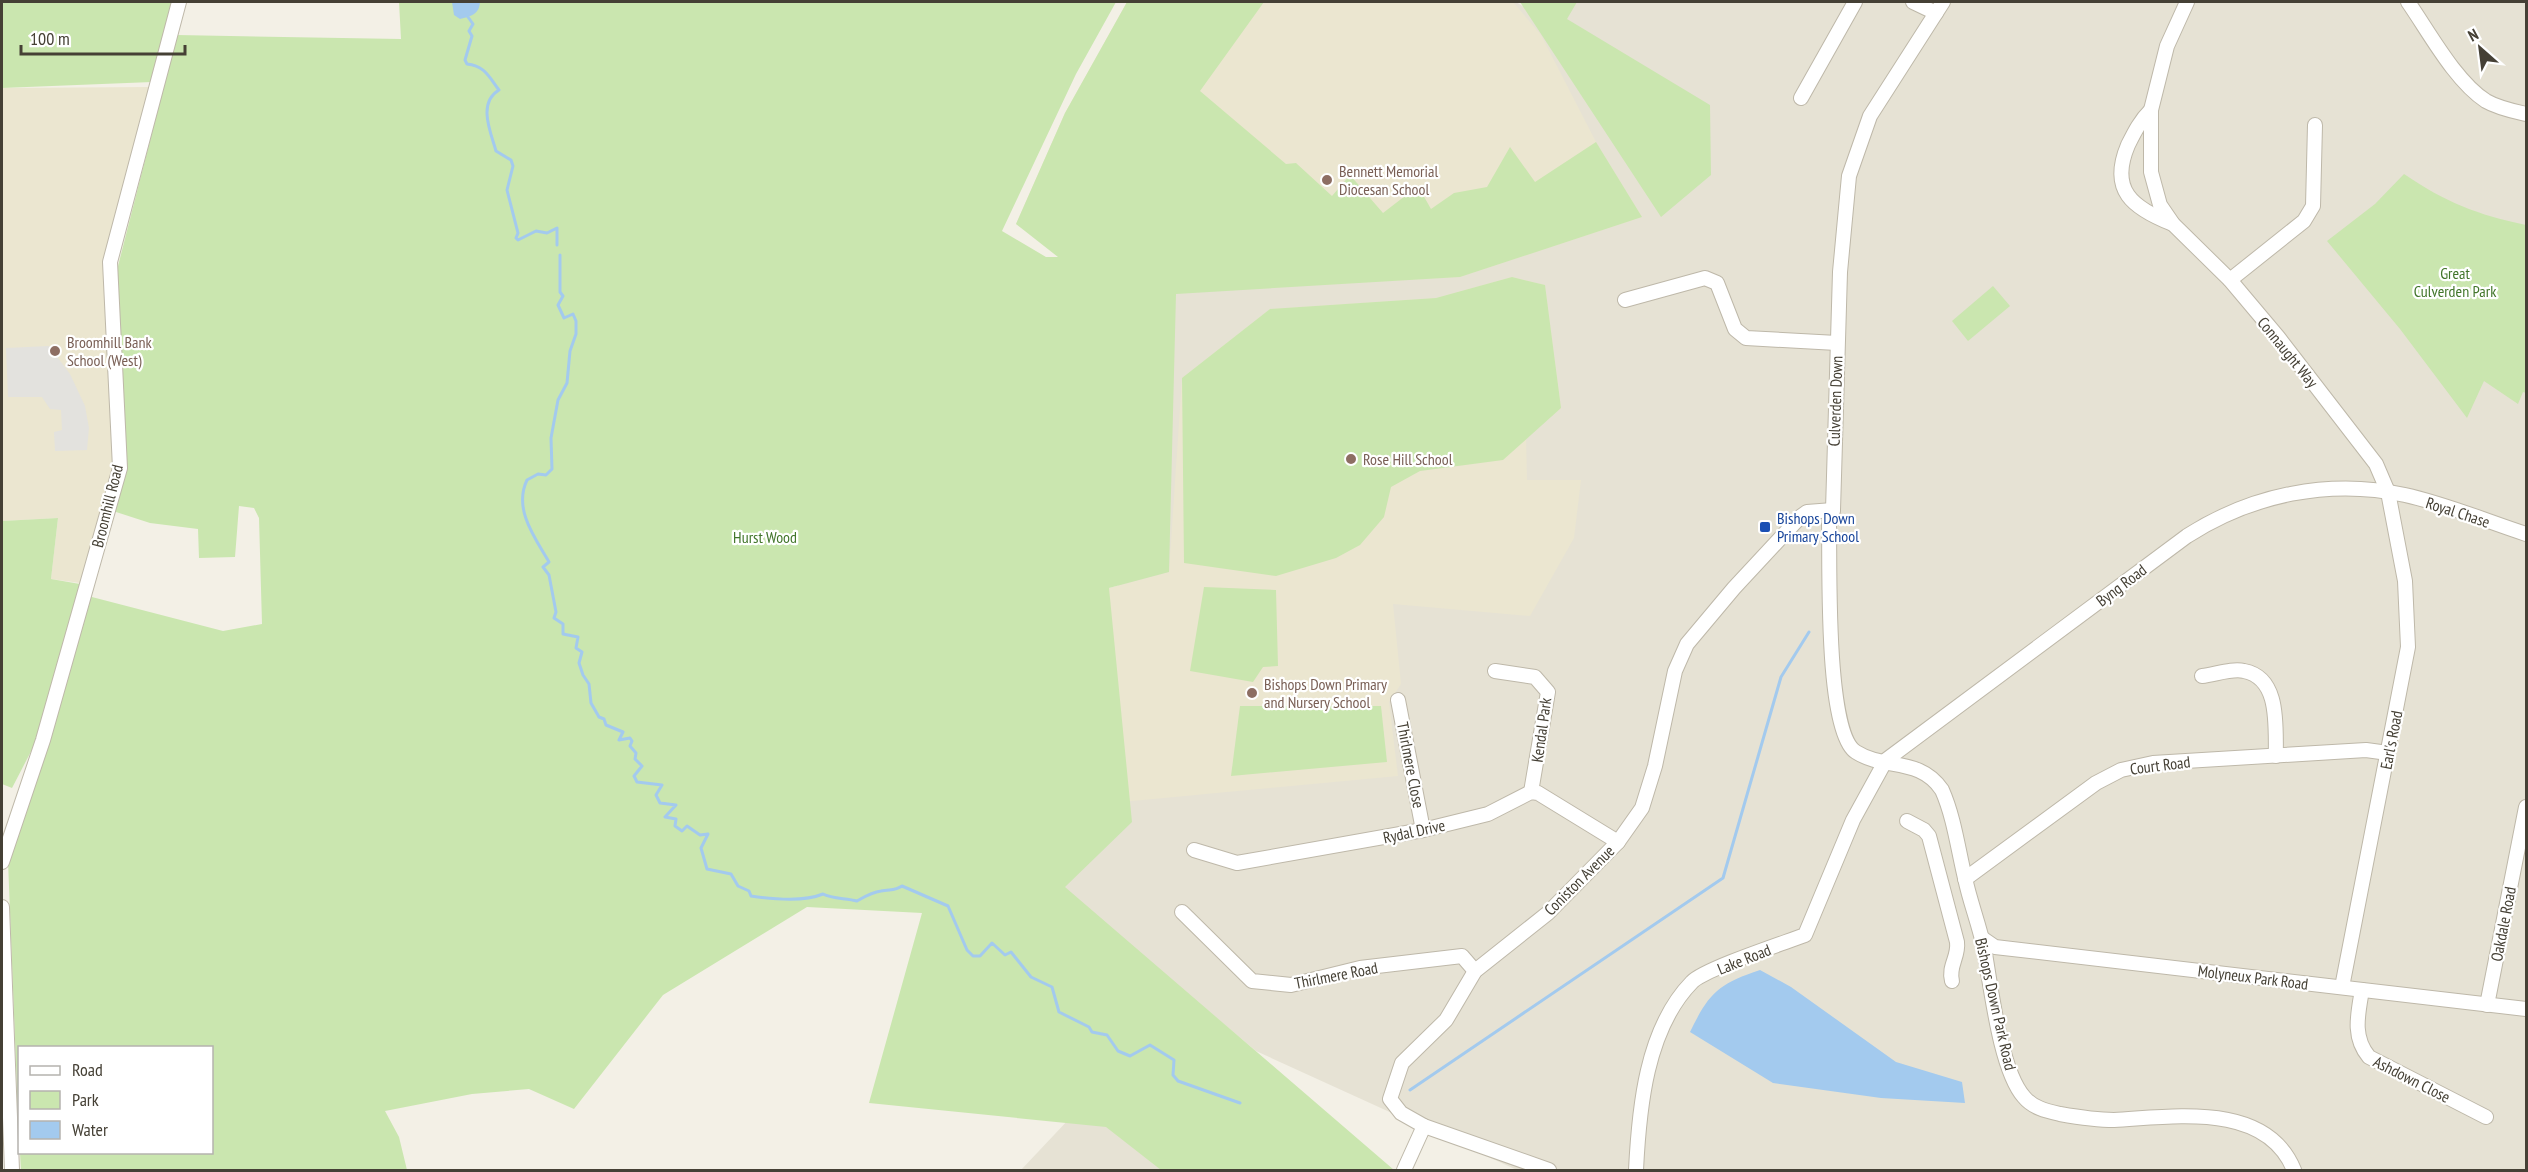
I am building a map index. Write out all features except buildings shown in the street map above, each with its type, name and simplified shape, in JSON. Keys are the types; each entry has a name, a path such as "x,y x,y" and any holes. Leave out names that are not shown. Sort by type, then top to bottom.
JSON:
{"street":[{"name":"Broomhill Road","path":"2,862 17,808 43,740 120,468 110,262 178,2"},
{"path":"1801,98 1855,2"},
{"path":"1913,2 1939,7"},
{"name":"Connaught Way","path":"2187,2 2167,45 2151,111 2153,183 2160,205 2173,224 2230,280 2376,464 2388,492"},
{"path":"2408,2 2460,75 2477,93 2497,106 2526,114"},
{"name":"Culverden Down","path":"1921,770 1864,756 1850,747 1843,735 1837,713 1829,524 1833,510 1840,272 1849,176 1860,140 1890,81 1939,7"},
{"name":"Connaught Way","path":"2151,111 2138,123 2121,162 2120,176 2125,190 2135,204 2151,215 2173,224"},
{"path":"2230,280 2304,221 2313,206 2315,125"},
{"path":"1625,300 1705,278 1717,283 1735,329 1746,338 1837,343"},
{"name":"Byng Road","path":"1886,760 2211,520 2247,504 2299,491 2330,489 2388,492"},
{"name":"Royal Chase","path":"2388,492 2436,504 2526,534"},
{"name":"Earl's Road","path":"2342,987 2408,646 2406,589 2388,492"},
{"name":"Coniston Avenue","path":"1549,1170 1424,1126 1401,1113 1390,1100 1402,1063 1446,1020 1475,971 1548,913 1618,842 1642,808 1655,766 1675,671 1687,644 1734,588 1800,517 1807,512 1833,510"},
{"path":"2202,676 2243,670 2262,680 2274,702 2276,756"},
{"name":"Kendal Park","path":"1495,671 1535,677 1548,692 1531,792"},
{"name":"Thirlmere Close","path":"1398,700 1423,830"},
{"name":"Court Road","path":"1965,879 2096,783 2121,770 2153,764 2366,750 2388,753"},
{"name":"Lake Road","path":"1636,1170 1638,1120 1664,1021 1693,980 1805,934 1853,820 1886,760"},
{"name":"Bishops Down Park Road","path":"1921,770 1936,781 1947,801 1965,879 1982,938 2005,1051 2019,1091 2025,1099 2036,1107 2075,1117 2114,1120 2187,1114 2221,1119 2243,1125 2269,1138 2282,1150 2294,1170"},
{"path":"1531,792 1538,793 1618,842"},
{"name":"Rydal Drive","path":"1194,850 1237,863 1423,830 1488,814 1531,792"},
{"name":"Oakdale Road","path":"2487,1005 2526,807"},
{"path":"1907,821 1929,836 1958,950 1950,967 1952,981"},
{"path":"1949,915 1972,906"},
{"path":"2,907 12,1170"},
{"name":"Thirlmere Road","path":"1182,912 1252,981 1291,985 1360,968 1462,956 1475,971"},
{"name":"Molyneux Park Road","path":"1982,938 1995,947 2526,1009"},
{"name":"Ashdown Close","path":"2362,990 2356,1024 2360,1041 2369,1057 2486,1117"},
{"path":"1404,1170 1424,1126"}],"shaded area":[{"name":"Bennett Memorial Diocesan School","path":"1127,2 1513,2 1541,35 1596,142 1642,217 1460,277 1125,296 1016,224 1065,113"},
{"path":"1224,2 1516,2 1535,14 1544,2 2526,2 2526,1170 1517,1170 1256,1051 1063,889"},
{"name":"Broomhill Bank School (West)","path":"149,87 104,258 114,463 80,583 51,579 58,518 2,521 2,88"},
{"name":"Rose Hill School","path":"1512,277 1545,285 1561,408 1526,437 1527,480 1581,480 1574,538 1530,616 1393,604 1401,684 1389,702 1398,776 1111,803 1109,588 1169,572 1182,378 1270,309 1436,298"},
{"path":"49,346 70,374 85,406 89,428 87,450 55,451 54,432 62,430 61,410 50,409 42,397 8,397 6,348"},
{"path":"1087,1100 1180,1170 1021,1170"}],"green space":[{"path":"2,2 172,2 152,82 2,88"},
{"name":"Hurst Wood","path":"399,2 1116,2 1076,74 1002,231 1046,257 1058,257 1016,224 1065,113 1127,2 1264,2 1200,91 1286,164 1296,163 1332,196 1350,175 1383,213 1418,186 1431,209 1454,193 1487,187 1510,147 1535,182 1596,142 1642,217 1460,277 1176,294 1169,572 1109,588 1132,822 1065,887 1394,1170 1161,1170 1106,1127 869,1103 922,913 807,907 663,995 574,1109 529,1089 472,1094 385,1111 399,1137 407,1170 21,1170 20,1154 213,1154 213,1046 18,1046 18,1116 8,861 88,596 223,631 262,624 259,518 254,508 239,506 235,557 199,558 198,529 150,523 113,511 121,366 117,270 177,35 401,39"},
{"path":"1520,2 1577,2 1567,19 1710,105 1711,175 1661,217"},
{"name":"Great Culverden Park","path":"2404,174 2462,206 2492,217 2526,225 2526,393 2523,392 2518,404 2484,381 2467,418 2400,329 2327,241 2375,204"},
{"name":"Rose Hill School","path":"1512,277 1545,285 1561,408 1503,460 1420,471 1391,487 1384,517 1360,545 1336,558 1276,576 1184,563 1182,378 1270,309 1436,298"},
{"path":"1993,286 2010,306 1968,341 1952,321"},
{"path":"58,518 51,579 80,584 39,736 12,788 2,784 2,521"},
{"path":"1204,587 1276,590 1278,666 1263,667 1253,682 1190,671"},
{"path":"1240,706 1381,706 1387,762 1231,776"}],"water":[{"path":"452,2 480,2 476,12 460,19 454,15"},
{"path":"1760,970 1791,987 1896,1062 1962,1082 1965,1103 1881,1098 1773,1083 1690,1032 1703,1008 1716,992 1734,980"}],"waterway":[{"path":"468,17 473,24 469,31 472,36 465,60 467,64 482,70 499,90 489,102 487,119 496,151 511,160 513,166 507,190 518,233 516,238 518,240 536,231 547,233 557,228 557,245"},
{"path":"560,255 560,292 563,296 558,305 564,318 573,314 576,321 576,334 570,351 567,383 558,400 551,438 552,469 546,475 538,474 527,480 523,491 524,512 532,533 549,562 543,567 549,575 556,612 554,618 563,624 563,634 578,637 576,648 582,652 579,663 589,684 591,703 606,725 623,732 619,740 630,738 632,741 630,746 636,753 635,759 642,766 634,776 637,782 662,785 656,795 660,803 676,805 665,817 676,819 675,826 682,831 687,826 700,835 708,834 701,848 707,869 731,874 738,886 749,891 751,896 797,899 823,894 857,901 874,892 902,886 948,906 967,950 973,956 980,956 992,943 1005,955 1011,952 1031,977 1052,987 1059,1012 1089,1027 1092,1032 1107,1035 1118,1051 1130,1056 1150,1045 1174,1060 1173,1075 1178,1081 1240,1103"},
{"path":"1410,1090 1723,878 1781,677 1809,632"}],"place":[{"name":"Bennett Memorial Diocesan School","path":"1327,180"},
{"name":"Broomhill Bank School (West)","path":"55,351"},
{"name":"Rose Hill School","path":"1351,459"},
{"name":"Bishops Down Primary School","path":"1765,527"},
{"name":"Bishops Down Primary and Nursery School","path":"1252,693"}]}
